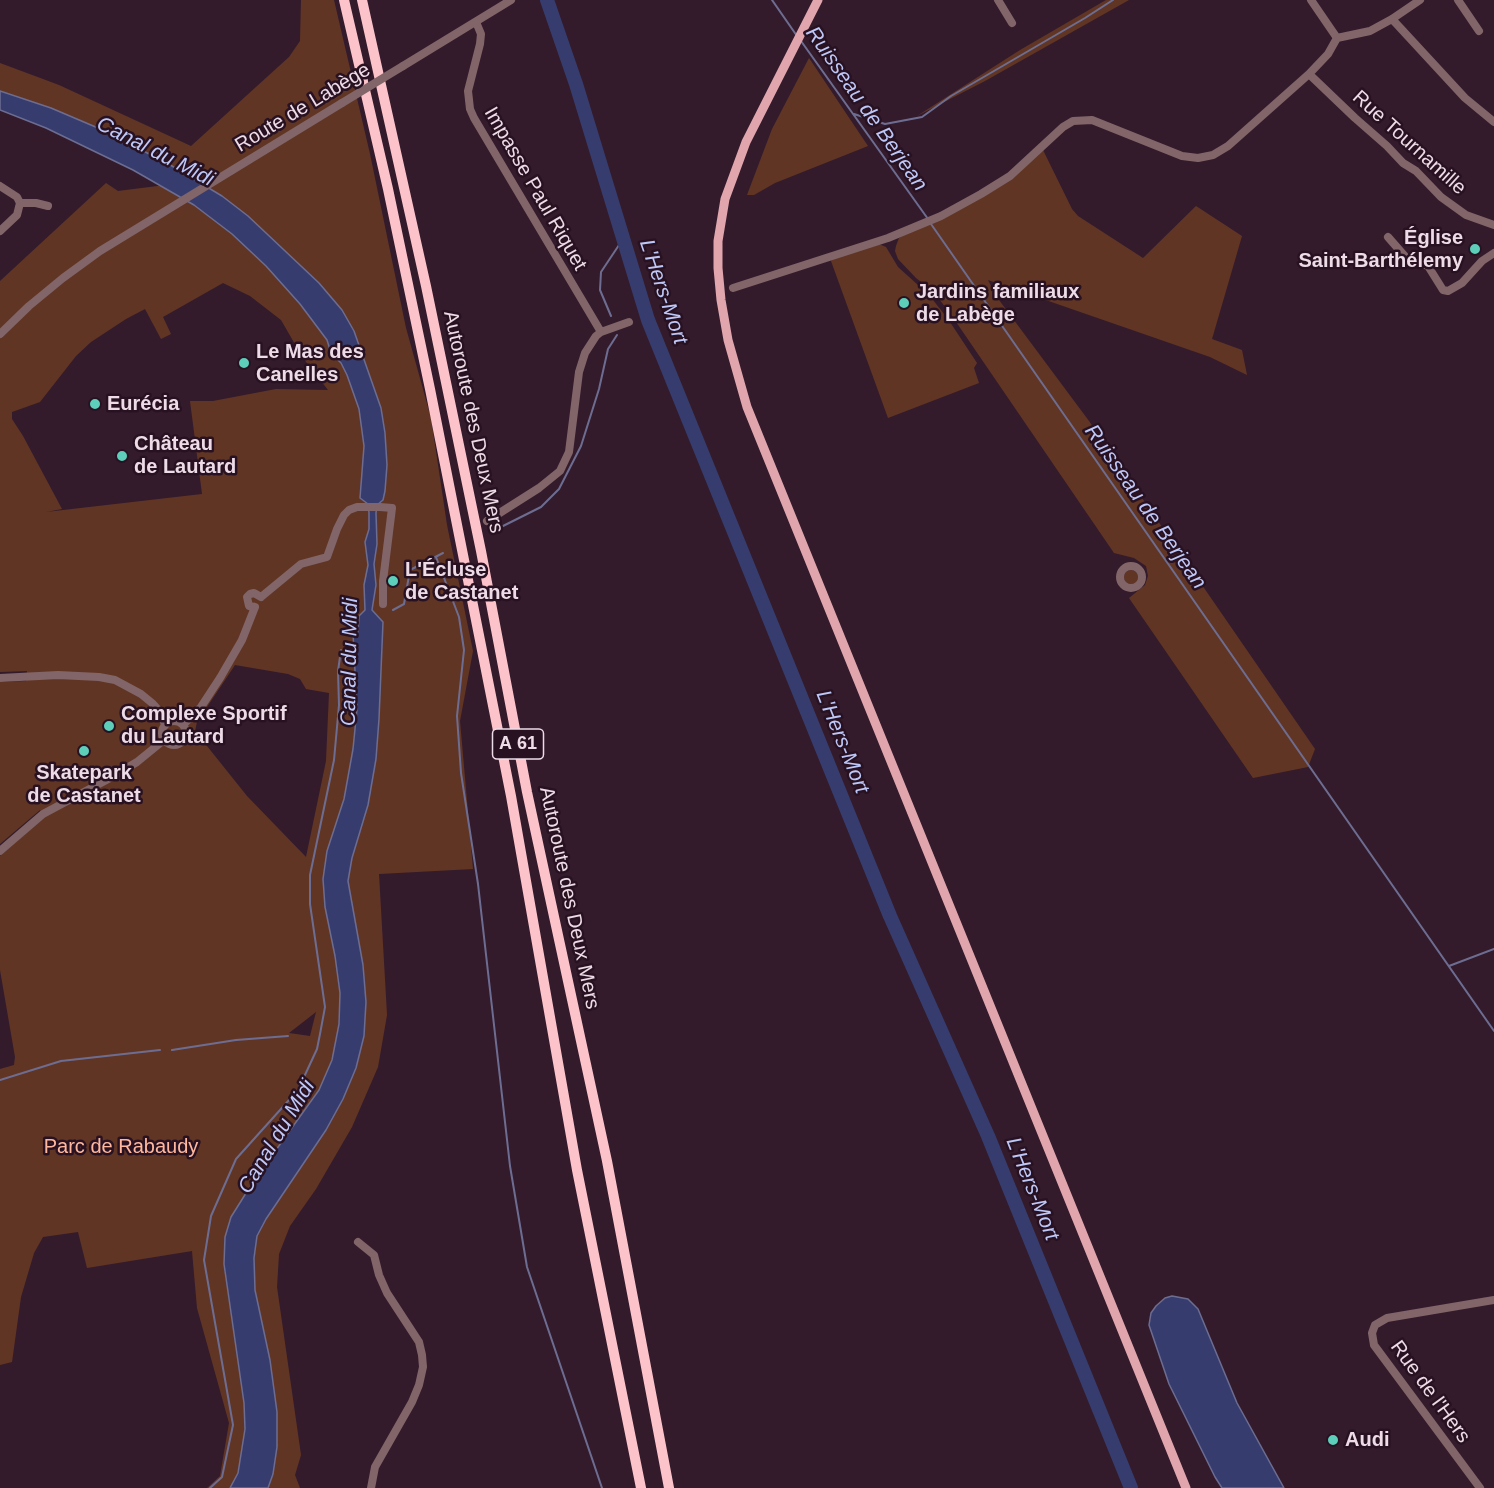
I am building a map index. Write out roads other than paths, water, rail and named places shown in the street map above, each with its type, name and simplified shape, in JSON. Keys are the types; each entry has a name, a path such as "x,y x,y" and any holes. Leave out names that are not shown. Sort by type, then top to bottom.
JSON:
{"highway":[{"name":"Autoroute des Deux Mers","path":"344,0 388,189 430,389 511,796 577,1170 641,1488"},
{"name":"Autoroute des Deux Mers","path":"362,0 431,309 481,551 527,792 607,1161 669,1488"}],"main road":[{"path":"816,0 806,26 746,142 725,199 718,241 718,268 728,340 747,407 1186,1488"}],"street":[{"name":"Route de Labège","path":"0,333 63,278 100,251 511,0"},
{"path":"998,0 1012,23"},
{"path":"1311,0 1337,38"},
{"path":"1337,38 1359,34 1392,19 1420,0"},
{"path":"1458,0 1479,31"},
{"path":"1392,19 1465,98 1494,123"},
{"name":"Impasse Paul Riquet","path":"476,22 480,34 480,45 468,91 470,109 601,332"},
{"path":"733,288 917,227 941,216 1010,176 1063,127 1072,122 1092,120 1182,156 1198,158 1213,155 1228,146 1309,75 1328,54 1337,38"},
{"name":"Rue Tournamille","path":"1309,75 1354,118 1379,138 1403,163 1416,171 1450,203 1466,215 1494,225"},
{"path":"0,186 17,197 20,203 17,215 0,231"},
{"path":"20,203 48,206"},
{"path":"1389,237 1408,261 1428,266 1443,290 1448,291 1462,283 1482,261 1494,253"},
{"path":"486,520 539,488 560,471 568,452 581,361 590,343 601,332 629,322"},
{"path":"183,725 201,707 220,678 242,640 255,607 260,604 261,597 301,564 327,557 344,515 352,508 392,508 383,581 383,604"},
{"path":"255,607 249,606 247,597 254,593 261,597"},
{"path":"0,678 58,675 115,680 141,694 152,703 161,713 165,725"},
{"path":"174,721 183,725 186,734 182,743 172,745 164,740 162,730 165,725 174,721"},
{"path":"0,851 44,814 121,772 164,740"},
{"path":"358,1242 374,1256 387,1293 419,1342 423,1367 412,1402 375,1467 371,1488"},
{"name":"Rue de l'Hers","path":"1480,1488 1374,1345 1372,1333 1375,1325 1387,1318 1494,1300"}],"water":[{"path":"0,91 51,108 98,128 167,163 222,196 248,216 319,283 342,310 354,331 381,408 387,465 383,500 377,505 376,513 377,544 374,564 376,585 372,610 383,622 379,719 376,759 368,805 352,858 348,881 363,965 366,1002 364,1036 356,1068 343,1099 326,1130 257,1236 254,1258 255,1290 270,1360 277,1412 277,1447 273,1474 268,1488 230,1488 238,1473 245,1429 244,1403 224,1264 225,1237 231,1217 253,1182 319,1090 332,1060 339,1024 340,993 325,907 323,879 327,851 344,799 353,749 357,709 353,633 358,632 359,616 365,610 364,585 368,565 365,542 369,529 369,513 368,504 360,498 364,446 359,409 347,375 341,363 331,353 327,340 300,304 266,266 232,234 194,205 133,170 46,128 0,110"},
{"path":"1172,1296 1188,1299 1198,1309 1237,1403 1284,1488 1222,1488 1215,1477 1169,1384 1149,1325 1151,1313 1156,1306 1165,1298"}],"waterway":[{"name":"L'Hers-Mort","path":"547,0 576,84 648,320 890,916 988,1136 1131,1488"},
{"name":"Ruisseau de Berjean","path":"772,0 797,36"},
{"path":"854,114 885,124 922,117 951,96 1113,0"},
{"name":"Ruisseau de Berjean","path":"801,41 928,219"},
{"name":"Ruisseau de Berjean","path":"931,224 1494,1031"},
{"path":"611,316 600,290 601,272 623,239"},
{"path":"491,532 541,507 559,489 581,446 599,389 608,349 617,335"},
{"path":"393,610 404,604 410,570 443,553"},
{"path":"436,557 459,617 464,650 457,716 461,773 478,884 510,1166 527,1267 602,1488"},
{"name":"Canal du Midi","path":"210,1488 222,1477 233,1425 204,1260 211,1216 236,1159 298,1090 317,1049 325,1007 310,904 310,875 334,760 341,650"},
{"path":"1449,966 1494,949"},
{"path":"172,1050 236,1040 288,1036"},
{"path":"0,1080 61,1061 160,1050"}],"place":[{"name":"Église Saint-Barthélemy","path":"1475,249"},
{"name":"Jardins familiaux de Labège","path":"904,303"},
{"name":"Le Mas des Canelles","path":"244,363"},
{"name":"Eurécia","path":"95,404"},
{"name":"Château de Lautard","path":"122,456"},
{"name":"L'Écluse de Castanet","path":"393,581"},
{"name":"Complexe Sportif du Lautard","path":"109,726"},
{"name":"Skatepark de Castanet","path":"84,751"},
{"name":"Audi","path":"1333,1440"}],"park label":[{"name":"Parc de Rabaudy","path":"121,1147"}]}
